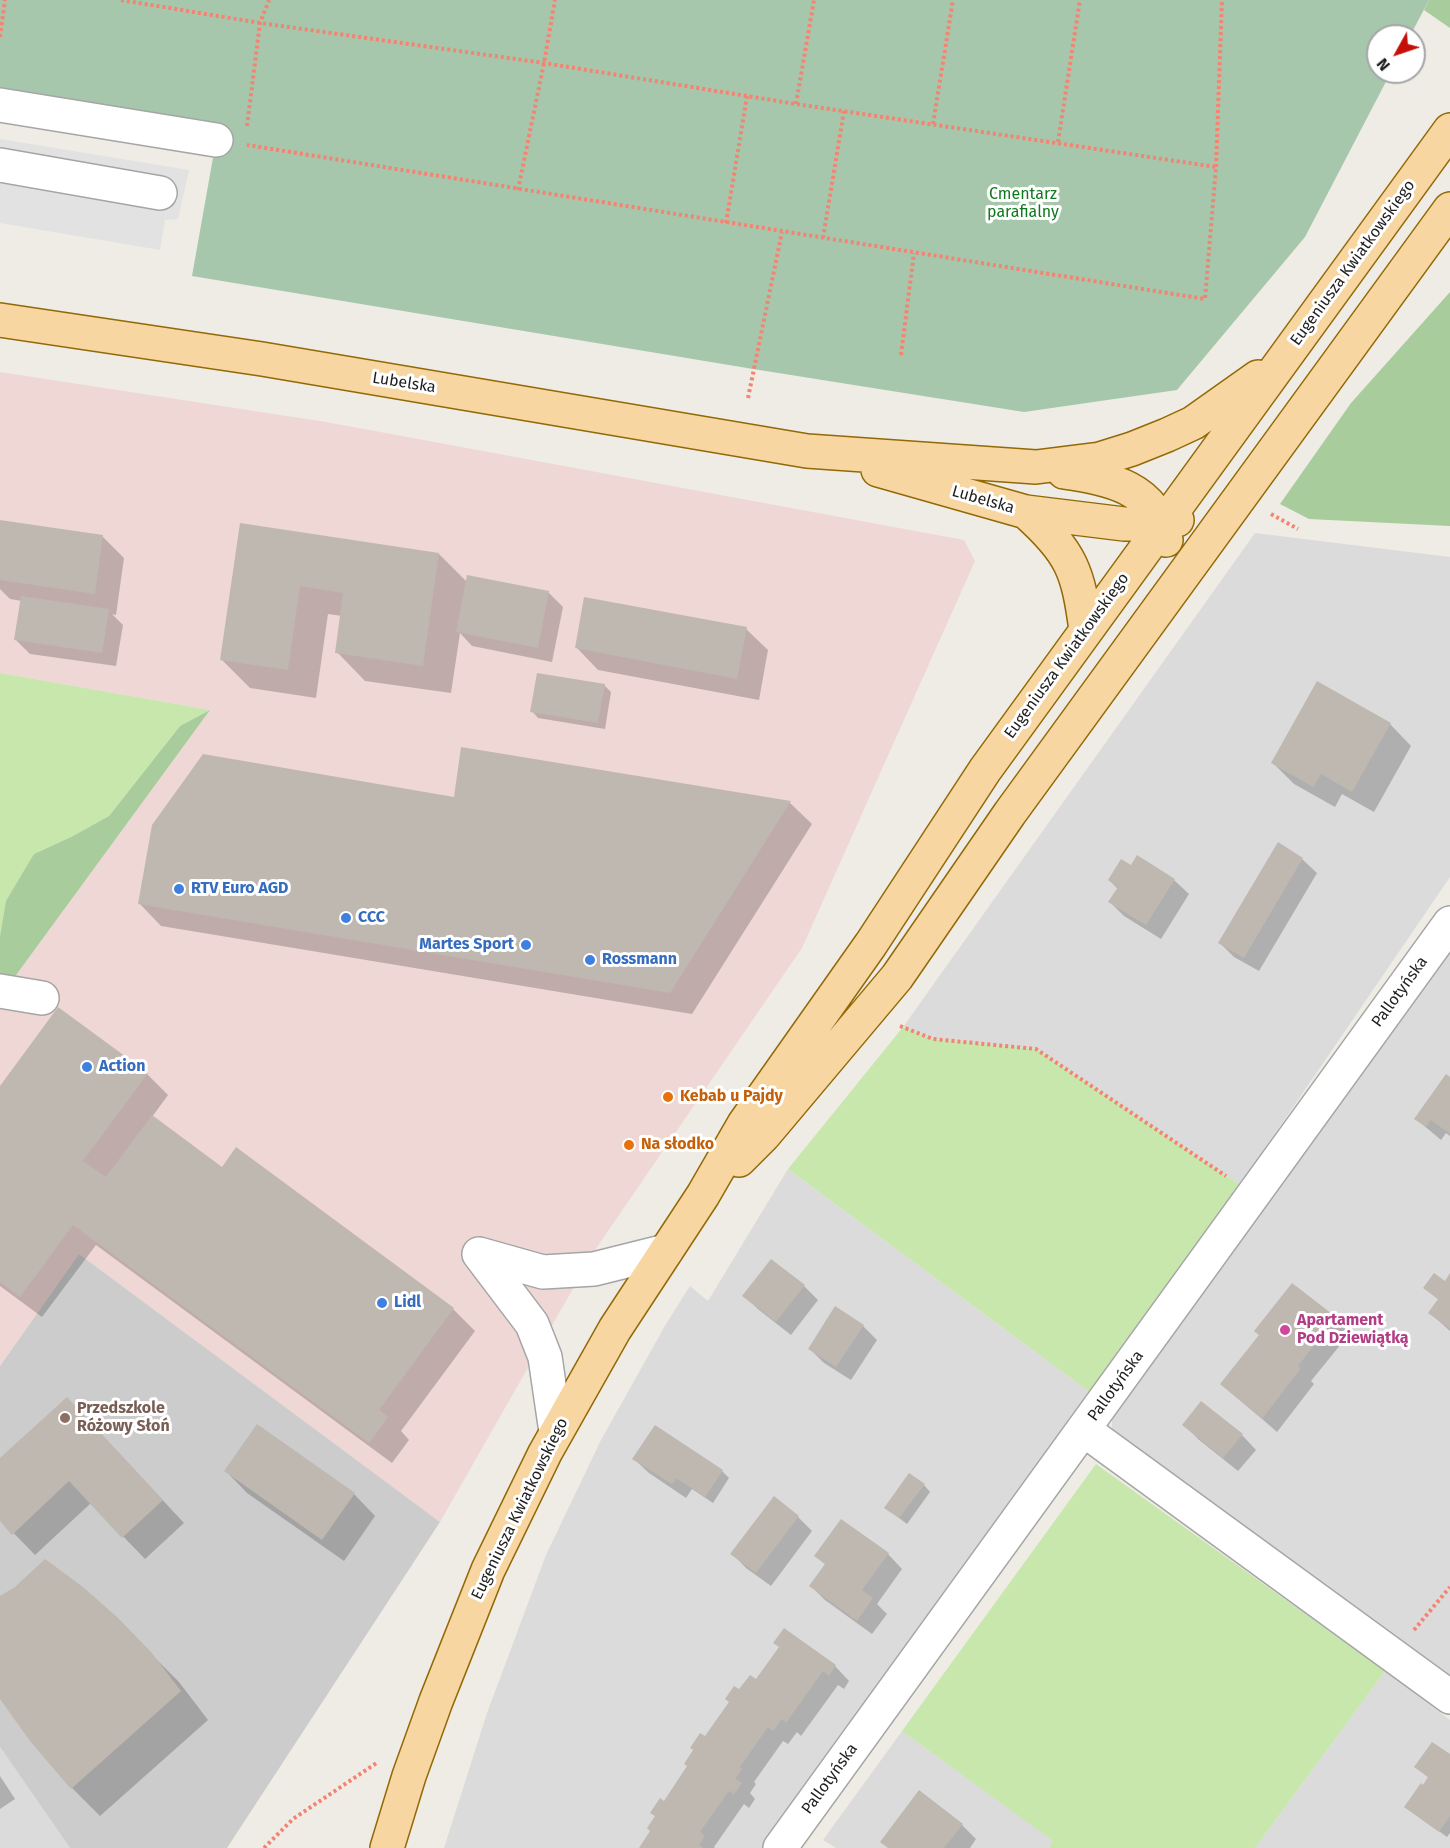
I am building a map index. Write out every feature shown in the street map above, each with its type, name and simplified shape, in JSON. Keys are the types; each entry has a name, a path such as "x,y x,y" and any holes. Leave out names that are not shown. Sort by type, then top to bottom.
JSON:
{"main road":[{"name":"Eugeniusza Kwiatkowskiego","path":"387,1848 409,1776 474,1604 500,1544 556,1432 597,1358 703,1195 744,1124 871,944 985,770 1450,130"},
{"name":"Eugeniusza Kwiatkowskiego","path":"703,1195 764,1135 897,977 1010,813 1450,209"},
{"name":"Lubelska","path":"0,320 262,359 807,451 1036,467 1096,476 1131,489 1154,508 1163,524 1170,556 1165,601"},
{"name":"Lubelska","path":"1036,467 1100,459 1167,435 1192,423 1224,402 1281,360"},
{"name":"Lubelska","path":"807,451 1026,512 1124,524 1163,524 1234,506"},
{"path":"1026,512 1048,531 1072,565 1078,584 1086,630"}],"street":[{"path":"0,105 231,142"},
{"path":"0,165 160,193"},
{"name":"Pallotyńska","path":"780,1848 1450,923"},
{"path":"0,991 42,998"},
{"path":"556,1432 545,1357 532,1324 479,1254 543,1272 594,1269 666,1251"},
{"path":"1084,1430 1450,1697"}],"path":[{"path":"0,37 6,0"},
{"path":"121,0 1216,167"},
{"path":"269,0 260,22 231,142 1205,299 1216,167 1222,0"},
{"path":"518,189 555,0"},
{"path":"796,104 814,0"},
{"path":"933,124 953,0"},
{"path":"1058,142 1080,0"},
{"path":"726,223 747,96"},
{"path":"823,238 844,111"},
{"path":"748,398 782,232"},
{"path":"901,355 915,253"},
{"path":"1271,514 1298,529"},
{"path":"869,1009 883,1019 933,1038 1036,1049 1254,1194"},
{"path":"1393,1655 1450,1587"},
{"path":"264,1848 293,1819 378,1762"}],"shaded area":[{"path":"0,139 189,170 178,219 165,220 160,250 0,223"},
{"path":"0,372 326,422 964,540 975,561 802,948 595,1250 440,1522 79,1254 0,1366 0,997 210,710 0,673"},
{"path":"1255,533 1450,557 1450,877 1240,1185 1036,1049 933,1039 903,1027"},
{"path":"1450,946 1450,1682 1112,1429 1112,1413"},
{"path":"788,1169 1091,1393 766,1848 444,1848 487,1713 546,1555 601,1440 690,1286 708,1301"},
{"path":"79,1254 440,1522 227,1848 70,1848 0,1747 0,1366"},
{"path":"1385,1671 1450,1720 1450,1848 1255,1848"},
{"path":"902,1731 1054,1841 1049,1848 836,1848 823,1840"},
{"path":"0,1747 70,1848 0,1848"}],"green space":[{"name":"Cmentarz parafialny","path":"0,0 1429,0 1416,24 1366,24 1366,84 1385,84 1305,237 1177,390 1024,412 192,276 219,124 0,88"},
{"path":"1429,0 1450,0 1450,28 1424,10"},
{"path":"1450,292 1450,526 1309,519 1280,504 1351,403"},
{"path":"0,673 210,710 180,726 109,816 34,854 0,937"},
{"path":"210,710 0,997 0,937 6,901 34,854 109,816 180,726"},
{"path":"903,1027 933,1039 1036,1049 1240,1185 1091,1393 788,1169"},
{"path":"1096,1464 1385,1671 1255,1848 1049,1848 1053,1841 902,1731"}],"building":[{"path":"0,520 103,535 95,594 0,580"},
{"path":"240,523 439,553 423,666 335,653 343,593 300,586 288,670 220,660"},
{"path":"467,575 549,591 538,648 456,632"},
{"path":"21,596 109,609 102,653 14,640"},
{"path":"584,597 747,627 737,679 575,648"},
{"path":"537,673 605,684 598,723 530,712"},
{"path":"1317,681 1391,723 1352,792 1321,774 1313,787 1271,763"},
{"path":"461,747 791,801 670,993 138,904 152,825 203,754 454,797"},
{"path":"1278,842 1303,858 1244,958 1218,943"},
{"path":"1137,855 1175,879 1146,925 1108,902 1118,887 1108,880 1121,859 1131,865"},
{"path":"58,1007 148,1073 83,1161 106,1177 152,1115 222,1167 236,1147 454,1308 379,1410 388,1417 369,1443 73,1225 20,1297 0,1282 0,1086"},
{"path":"1446,1074 1450,1077 1450,1134 1431,1120 1426,1127 1414,1119"},
{"path":"771,1259 805,1285 776,1322 742,1296"},
{"path":"1434,1273 1445,1281 1450,1273 1450,1329 1428,1313 1438,1299 1423,1288"},
{"path":"1292,1283 1336,1317 1298,1366 1301,1368 1262,1419 1220,1384 1259,1335 1254,1331"},
{"path":"835,1306 864,1325 836,1367 808,1349"},
{"path":"67,1397 163,1500 122,1538 69,1481 12,1535 0,1521 0,1458"},
{"path":"1201,1401 1243,1434 1223,1458 1182,1425"},
{"path":"257,1424 355,1493 322,1540 224,1471"},
{"path":"655,1425 723,1470 705,1497 676,1478 672,1484 632,1459"},
{"path":"909,1473 925,1484 899,1518 884,1508"},
{"path":"774,1496 799,1516 756,1573 730,1554"},
{"path":"841,1519 889,1553 862,1590 873,1598 857,1621 809,1586 825,1564 814,1556"},
{"path":"45,1559 83,1587 118,1618 151,1652 181,1691 71,1789 30,1741 0,1699 0,1596 15,1587"},
{"path":"784,1628 836,1665 829,1676 823,1671 786,1723 782,1719 773,1731 768,1727 740,1767 742,1769 735,1779 742,1783 734,1794 729,1791 700,1832 705,1836 699,1845 703,1848 639,1848 650,1831 647,1828 655,1816 650,1813 660,1798 664,1801 687,1766 684,1764 693,1750 690,1748 700,1733 705,1736 729,1702 725,1699 734,1686 739,1689 750,1675 756,1679 779,1647 773,1643"},
{"path":"1432,1742 1450,1754 1450,1816 1439,1832 1404,1807 1428,1777 1414,1767"},
{"path":"919,1790 963,1824 944,1848 888,1848 880,1842"}],"place":[{"name":"RTV Euro AGD","path":"179,889"},
{"name":"CCC","path":"346,918"},
{"name":"Martes Sport","path":"526,945"},
{"name":"Rossmann","path":"590,960"},
{"name":"Action","path":"87,1067"},
{"name":"Kebab u Pajdy","path":"668,1097"},
{"name":"Na słodko","path":"629,1145"},
{"name":"Lidl","path":"382,1303"},
{"name":"Apartament Pod Dziewiątką","path":"1285,1330"},
{"name":"Przedszkole Różowy Słoń","path":"65,1418"}]}
